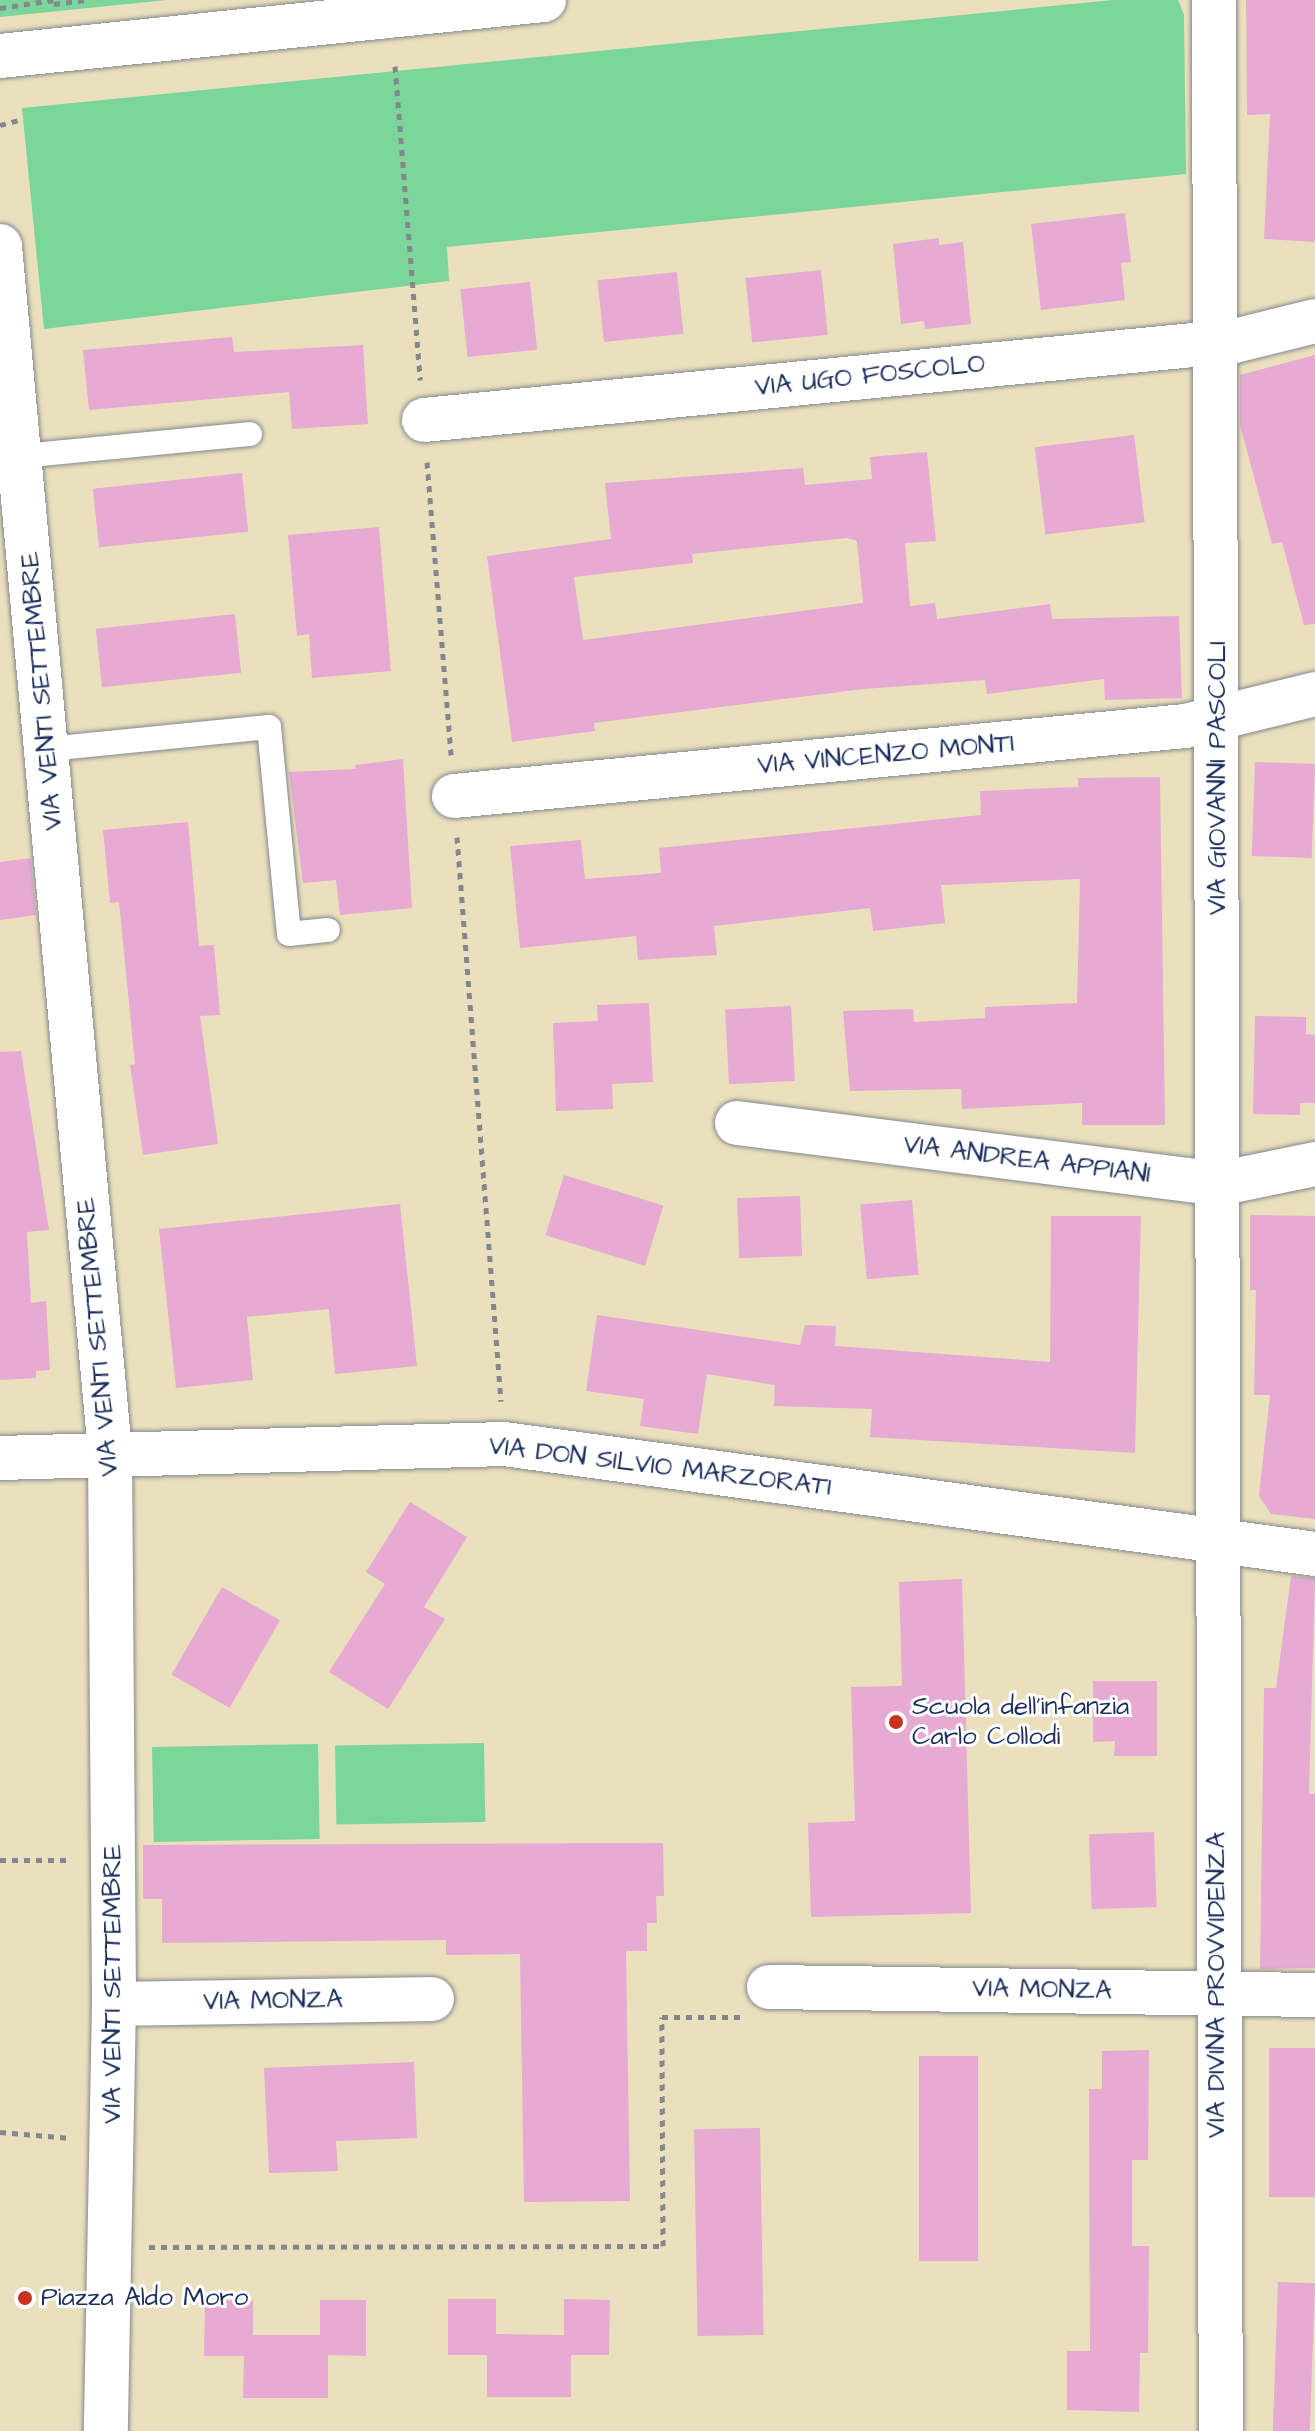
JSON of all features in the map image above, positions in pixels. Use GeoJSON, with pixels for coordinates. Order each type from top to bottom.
{"type":"FeatureCollection","features":[{"type":"Feature","properties":{"kind":"street"},"geometry":{"type":"LineString","coordinates":[[0,56],[544,0]]}},
{"type":"Feature","properties":{"kind":"street","name":"VIA GIOVANNI PASCOLI"},"geometry":{"type":"LineString","coordinates":[[1211,6],[1218,721],[1216,1540]]}},
{"type":"Feature","properties":{"kind":"street","name":"VIA VENTI SETTEMBRE"},"geometry":{"type":"LineString","coordinates":[[0,246],[22,456],[14,529],[48,749],[110,1453],[114,2004],[106,2431]]}},
{"type":"Feature","properties":{"kind":"street","name":"VIA UGO FOSCOLO"},"geometry":{"type":"LineString","coordinates":[[424,420],[1214,342],[1315,321]]}},
{"type":"Feature","properties":{"kind":"street","name":"VIA VINCENZO MONTI"},"geometry":{"type":"LineString","coordinates":[[454,796],[1218,721],[1315,694]]}},
{"type":"Feature","properties":{"kind":"street","name":"VIA ANDREA APPIANI"},"geometry":{"type":"LineString","coordinates":[[737,1123],[1218,1184],[1315,1164]]}},
{"type":"Feature","properties":{"kind":"street","name":"VIA DON SILVIO MARZORATI"},"geometry":{"type":"LineString","coordinates":[[0,1458],[504,1444],[1315,1554]]}},
{"type":"Feature","properties":{"kind":"street","name":"VIA DIVINA PROVVIDENZA"},"geometry":{"type":"LineString","coordinates":[[1216,1540],[1221,2431]]}},
{"type":"Feature","properties":{"kind":"street","name":"VIA MONZA"},"geometry":{"type":"LineString","coordinates":[[769,1987],[1315,1995]]}},
{"type":"Feature","properties":{"kind":"street","name":"VIA MONZA"},"geometry":{"type":"LineString","coordinates":[[114,2004],[432,1999]]}},
{"type":"Feature","properties":{"kind":"lane"},"geometry":{"type":"LineString","coordinates":[[22,456],[250,434]]}},
{"type":"Feature","properties":{"kind":"lane"},"geometry":{"type":"LineString","coordinates":[[48,749],[269,727],[289,934],[328,930]]}},
{"type":"Feature","properties":{"kind":"path"},"geometry":{"type":"LineString","coordinates":[[0,8],[86,0]]}},
{"type":"Feature","properties":{"kind":"path"},"geometry":{"type":"LineString","coordinates":[[0,125],[19,120]]}},
{"type":"Feature","properties":{"kind":"path"},"geometry":{"type":"LineString","coordinates":[[0,1860],[81,1860]]}},
{"type":"Feature","properties":{"kind":"path"},"geometry":{"type":"LineString","coordinates":[[143,2247],[663,2246],[662,2017],[768,2016],[769,1987]]}},
{"type":"Feature","properties":{"kind":"path"},"geometry":{"type":"LineString","coordinates":[[0,2132],[64,2134],[82,2143]]}},
{"type":"Feature","properties":{"kind":"green space"},"geometry":{"type":"Polygon","coordinates":[[[0,0],[167,0],[0,17],[0,0]]]}},
{"type":"Feature","properties":{"kind":"green space"},"geometry":{"type":"Polygon","coordinates":[[[1113,0],[1178,0],[1184,15],[1186,174],[447,247],[449,281],[44,329],[22,108],[1113,0]]]}},
{"type":"Feature","properties":{"kind":"green space"},"geometry":{"type":"Polygon","coordinates":[[[484,1743],[485,1822],[336,1825],[335,1746],[484,1743]]]}},
{"type":"Feature","properties":{"kind":"green space"},"geometry":{"type":"Polygon","coordinates":[[[318,1744],[320,1839],[154,1842],[152,1747],[318,1744]]]}},
{"type":"Feature","properties":{"kind":"building"},"geometry":{"type":"Polygon","coordinates":[[[1246,0],[1315,0],[1315,242],[1264,239],[1270,114],[1247,115],[1246,0]]]}},
{"type":"Feature","properties":{"kind":"building"},"geometry":{"type":"Polygon","coordinates":[[[1125,213],[1131,262],[1121,263],[1125,300],[1041,310],[1031,224],[1125,213]]]}},
{"type":"Feature","properties":{"kind":"building"},"geometry":{"type":"Polygon","coordinates":[[[939,238],[939,245],[963,242],[971,324],[925,329],[924,321],[901,324],[893,244],[939,238]]]}},
{"type":"Feature","properties":{"kind":"building"},"geometry":{"type":"Polygon","coordinates":[[[821,270],[828,335],[752,343],[745,278],[821,270]]]}},
{"type":"Feature","properties":{"kind":"building"},"geometry":{"type":"Polygon","coordinates":[[[677,272],[683,334],[604,342],[597,280],[677,272]]]}},
{"type":"Feature","properties":{"kind":"building"},"geometry":{"type":"Polygon","coordinates":[[[530,282],[537,350],[467,357],[460,289],[530,282]]]}},
{"type":"Feature","properties":{"kind":"building"},"geometry":{"type":"Polygon","coordinates":[[[232,337],[234,352],[363,345],[368,424],[292,429],[289,392],[89,410],[83,350],[232,337]]]}},
{"type":"Feature","properties":{"kind":"building"},"geometry":{"type":"Polygon","coordinates":[[[1315,355],[1315,624],[1304,625],[1282,542],[1272,544],[1240,425],[1240,375],[1315,355]]]}},
{"type":"Feature","properties":{"kind":"building"},"geometry":{"type":"Polygon","coordinates":[[[1134,435],[1145,522],[1045,535],[1035,447],[1134,435]]]}},
{"type":"Feature","properties":{"kind":"building"},"geometry":{"type":"Polygon","coordinates":[[[927,452],[936,541],[905,543],[910,606],[935,603],[937,619],[1050,604],[1052,619],[1179,616],[1182,698],[1105,700],[1104,679],[987,694],[985,680],[864,689],[594,723],[595,731],[512,742],[487,556],[611,539],[605,483],[803,468],[805,485],[872,479],[870,457],[927,452]],[[847,538],[692,554],[693,563],[574,577],[583,640],[863,603],[857,541],[847,538]]]}},
{"type":"Feature","properties":{"kind":"building"},"geometry":{"type":"Polygon","coordinates":[[[242,473],[248,532],[99,547],[93,489],[242,473]]]}},
{"type":"Feature","properties":{"kind":"building"},"geometry":{"type":"Polygon","coordinates":[[[379,527],[391,671],[312,678],[309,634],[297,636],[288,535],[379,527]]]}},
{"type":"Feature","properties":{"kind":"building"},"geometry":{"type":"Polygon","coordinates":[[[235,614],[241,673],[102,687],[96,629],[235,614]]]}},
{"type":"Feature","properties":{"kind":"building"},"geometry":{"type":"Polygon","coordinates":[[[403,759],[412,908],[340,915],[336,880],[303,883],[289,772],[356,769],[355,765],[403,759]]]}},
{"type":"Feature","properties":{"kind":"building"},"geometry":{"type":"Polygon","coordinates":[[[1255,762],[1315,764],[1312,858],[1252,856],[1255,762]]]}},
{"type":"Feature","properties":{"kind":"building"},"geometry":{"type":"Polygon","coordinates":[[[1160,777],[1165,1125],[1082,1125],[1082,1103],[962,1109],[961,1089],[850,1091],[843,1011],[913,1009],[914,1022],[985,1018],[985,1007],[1077,1003],[1080,879],[941,885],[945,923],[873,931],[870,908],[714,926],[717,955],[638,960],[636,936],[520,948],[510,846],[581,840],[585,879],[661,873],[659,848],[981,815],[980,791],[1078,787],[1078,778],[1160,777]]]}},
{"type":"Feature","properties":{"kind":"building"},"geometry":{"type":"Polygon","coordinates":[[[188,822],[199,946],[214,945],[220,1015],[200,1016],[218,1144],[143,1155],[130,1065],[135,1064],[119,902],[110,903],[103,830],[188,822]]]}},
{"type":"Feature","properties":{"kind":"building"},"geometry":{"type":"Polygon","coordinates":[[[31,858],[36,915],[0,920],[0,862],[31,858]]]}},
{"type":"Feature","properties":{"kind":"building"},"geometry":{"type":"Polygon","coordinates":[[[649,1003],[653,1082],[612,1084],[613,1109],[556,1111],[553,1023],[598,1021],[597,1005],[649,1003]]]}},
{"type":"Feature","properties":{"kind":"building"},"geometry":{"type":"Polygon","coordinates":[[[791,1006],[795,1081],[729,1084],[725,1009],[791,1006]]]}},
{"type":"Feature","properties":{"kind":"building"},"geometry":{"type":"Polygon","coordinates":[[[1255,1016],[1306,1017],[1306,1034],[1315,1035],[1315,1103],[1300,1103],[1300,1115],[1253,1114],[1255,1016]]]}},
{"type":"Feature","properties":{"kind":"building"},"geometry":{"type":"Polygon","coordinates":[[[21,1051],[49,1230],[27,1232],[31,1303],[46,1301],[50,1370],[36,1371],[36,1378],[0,1380],[0,1052],[21,1051]]]}},
{"type":"Feature","properties":{"kind":"building"},"geometry":{"type":"Polygon","coordinates":[[[564,1175],[663,1205],[645,1266],[546,1235],[564,1175]]]}},
{"type":"Feature","properties":{"kind":"building"},"geometry":{"type":"Polygon","coordinates":[[[800,1196],[802,1256],[739,1258],[737,1198],[800,1196]]]}},
{"type":"Feature","properties":{"kind":"building"},"geometry":{"type":"Polygon","coordinates":[[[912,1200],[919,1275],[867,1279],[860,1205],[912,1200]]]}},
{"type":"Feature","properties":{"kind":"building"},"geometry":{"type":"Polygon","coordinates":[[[400,1204],[417,1366],[335,1374],[329,1309],[247,1317],[253,1380],[176,1388],[159,1229],[400,1204]]]}},
{"type":"Feature","properties":{"kind":"building"},"geometry":{"type":"Polygon","coordinates":[[[1250,1215],[1315,1216],[1315,1519],[1271,1514],[1259,1496],[1270,1395],[1254,1395],[1256,1290],[1250,1290],[1250,1215]]]}},
{"type":"Feature","properties":{"kind":"building"},"geometry":{"type":"Polygon","coordinates":[[[1051,1216],[1141,1216],[1135,1453],[870,1437],[872,1409],[774,1406],[775,1385],[707,1374],[698,1434],[640,1426],[644,1399],[586,1391],[597,1315],[800,1345],[805,1325],[836,1326],[835,1346],[1050,1362],[1051,1216]]]}},
{"type":"Feature","properties":{"kind":"building"},"geometry":{"type":"Polygon","coordinates":[[[410,1502],[467,1537],[424,1607],[445,1619],[388,1709],[329,1672],[385,1584],[366,1572],[410,1502]]]}},
{"type":"Feature","properties":{"kind":"building"},"geometry":{"type":"Polygon","coordinates":[[[1291,1576],[1315,1578],[1309,1794],[1315,1794],[1315,1968],[1260,1969],[1264,1688],[1276,1688],[1291,1576]]]}},
{"type":"Feature","properties":{"kind":"building"},"geometry":{"type":"Polygon","coordinates":[[[962,1579],[971,1913],[811,1917],[808,1823],[855,1821],[851,1687],[902,1686],[899,1582],[962,1579]]]}},
{"type":"Feature","properties":{"kind":"building"},"geometry":{"type":"Polygon","coordinates":[[[222,1587],[280,1620],[230,1708],[172,1674],[222,1587]]]}},
{"type":"Feature","properties":{"kind":"building"},"geometry":{"type":"Polygon","coordinates":[[[1093,1681],[1157,1681],[1157,1756],[1114,1756],[1115,1741],[1093,1742],[1093,1681]]]}},
{"type":"Feature","properties":{"kind":"building"},"geometry":{"type":"Polygon","coordinates":[[[1154,1832],[1157,1907],[1092,1909],[1089,1834],[1154,1832]]]}},
{"type":"Feature","properties":{"kind":"building"},"geometry":{"type":"Polygon","coordinates":[[[663,1843],[664,1896],[656,1896],[657,1923],[647,1923],[647,1951],[626,1951],[630,2201],[524,2202],[520,1954],[446,1955],[446,1940],[162,1943],[162,1899],[143,1899],[143,1845],[663,1843]]]}},
{"type":"Feature","properties":{"kind":"building"},"geometry":{"type":"Polygon","coordinates":[[[1269,2048],[1315,2048],[1315,2197],[1269,2197],[1269,2048]]]}},
{"type":"Feature","properties":{"kind":"building"},"geometry":{"type":"Polygon","coordinates":[[[1149,2050],[1148,2160],[1132,2160],[1132,2246],[1149,2246],[1148,2353],[1140,2353],[1139,2412],[1067,2410],[1067,2351],[1090,2351],[1089,2089],[1102,2089],[1102,2051],[1149,2050]]]}},
{"type":"Feature","properties":{"kind":"building"},"geometry":{"type":"Polygon","coordinates":[[[919,2056],[978,2056],[978,2261],[919,2261],[919,2056]]]}},
{"type":"Feature","properties":{"kind":"building"},"geometry":{"type":"Polygon","coordinates":[[[414,2062],[417,2138],[336,2141],[338,2171],[269,2173],[264,2068],[414,2062]]]}},
{"type":"Feature","properties":{"kind":"building"},"geometry":{"type":"Polygon","coordinates":[[[760,2128],[764,2335],[698,2336],[694,2129],[760,2128]]]}},
{"type":"Feature","properties":{"kind":"building"},"geometry":{"type":"Polygon","coordinates":[[[1278,2282],[1315,2283],[1310,2431],[1273,2431],[1278,2282]]]}},
{"type":"Feature","properties":{"kind":"building"},"geometry":{"type":"Polygon","coordinates":[[[448,2299],[496,2299],[496,2334],[564,2335],[564,2299],[610,2300],[609,2355],[571,2355],[571,2397],[487,2397],[487,2355],[448,2355],[448,2299]]]}},
{"type":"Feature","properties":{"kind":"building"},"geometry":{"type":"Polygon","coordinates":[[[205,2300],[253,2301],[253,2335],[320,2335],[320,2300],[366,2300],[366,2356],[328,2355],[328,2398],[243,2398],[244,2356],[204,2356],[205,2300]]]}},
{"type":"Feature","properties":{"kind":"place","name":"Scuola dell'infanzia Carlo Collodi"},"geometry":{"type":"Point","coordinates":[896,1722]}},
{"type":"Feature","properties":{"kind":"place","name":"Piazza Aldo Moro"},"geometry":{"type":"Point","coordinates":[25,2298]}}]}
